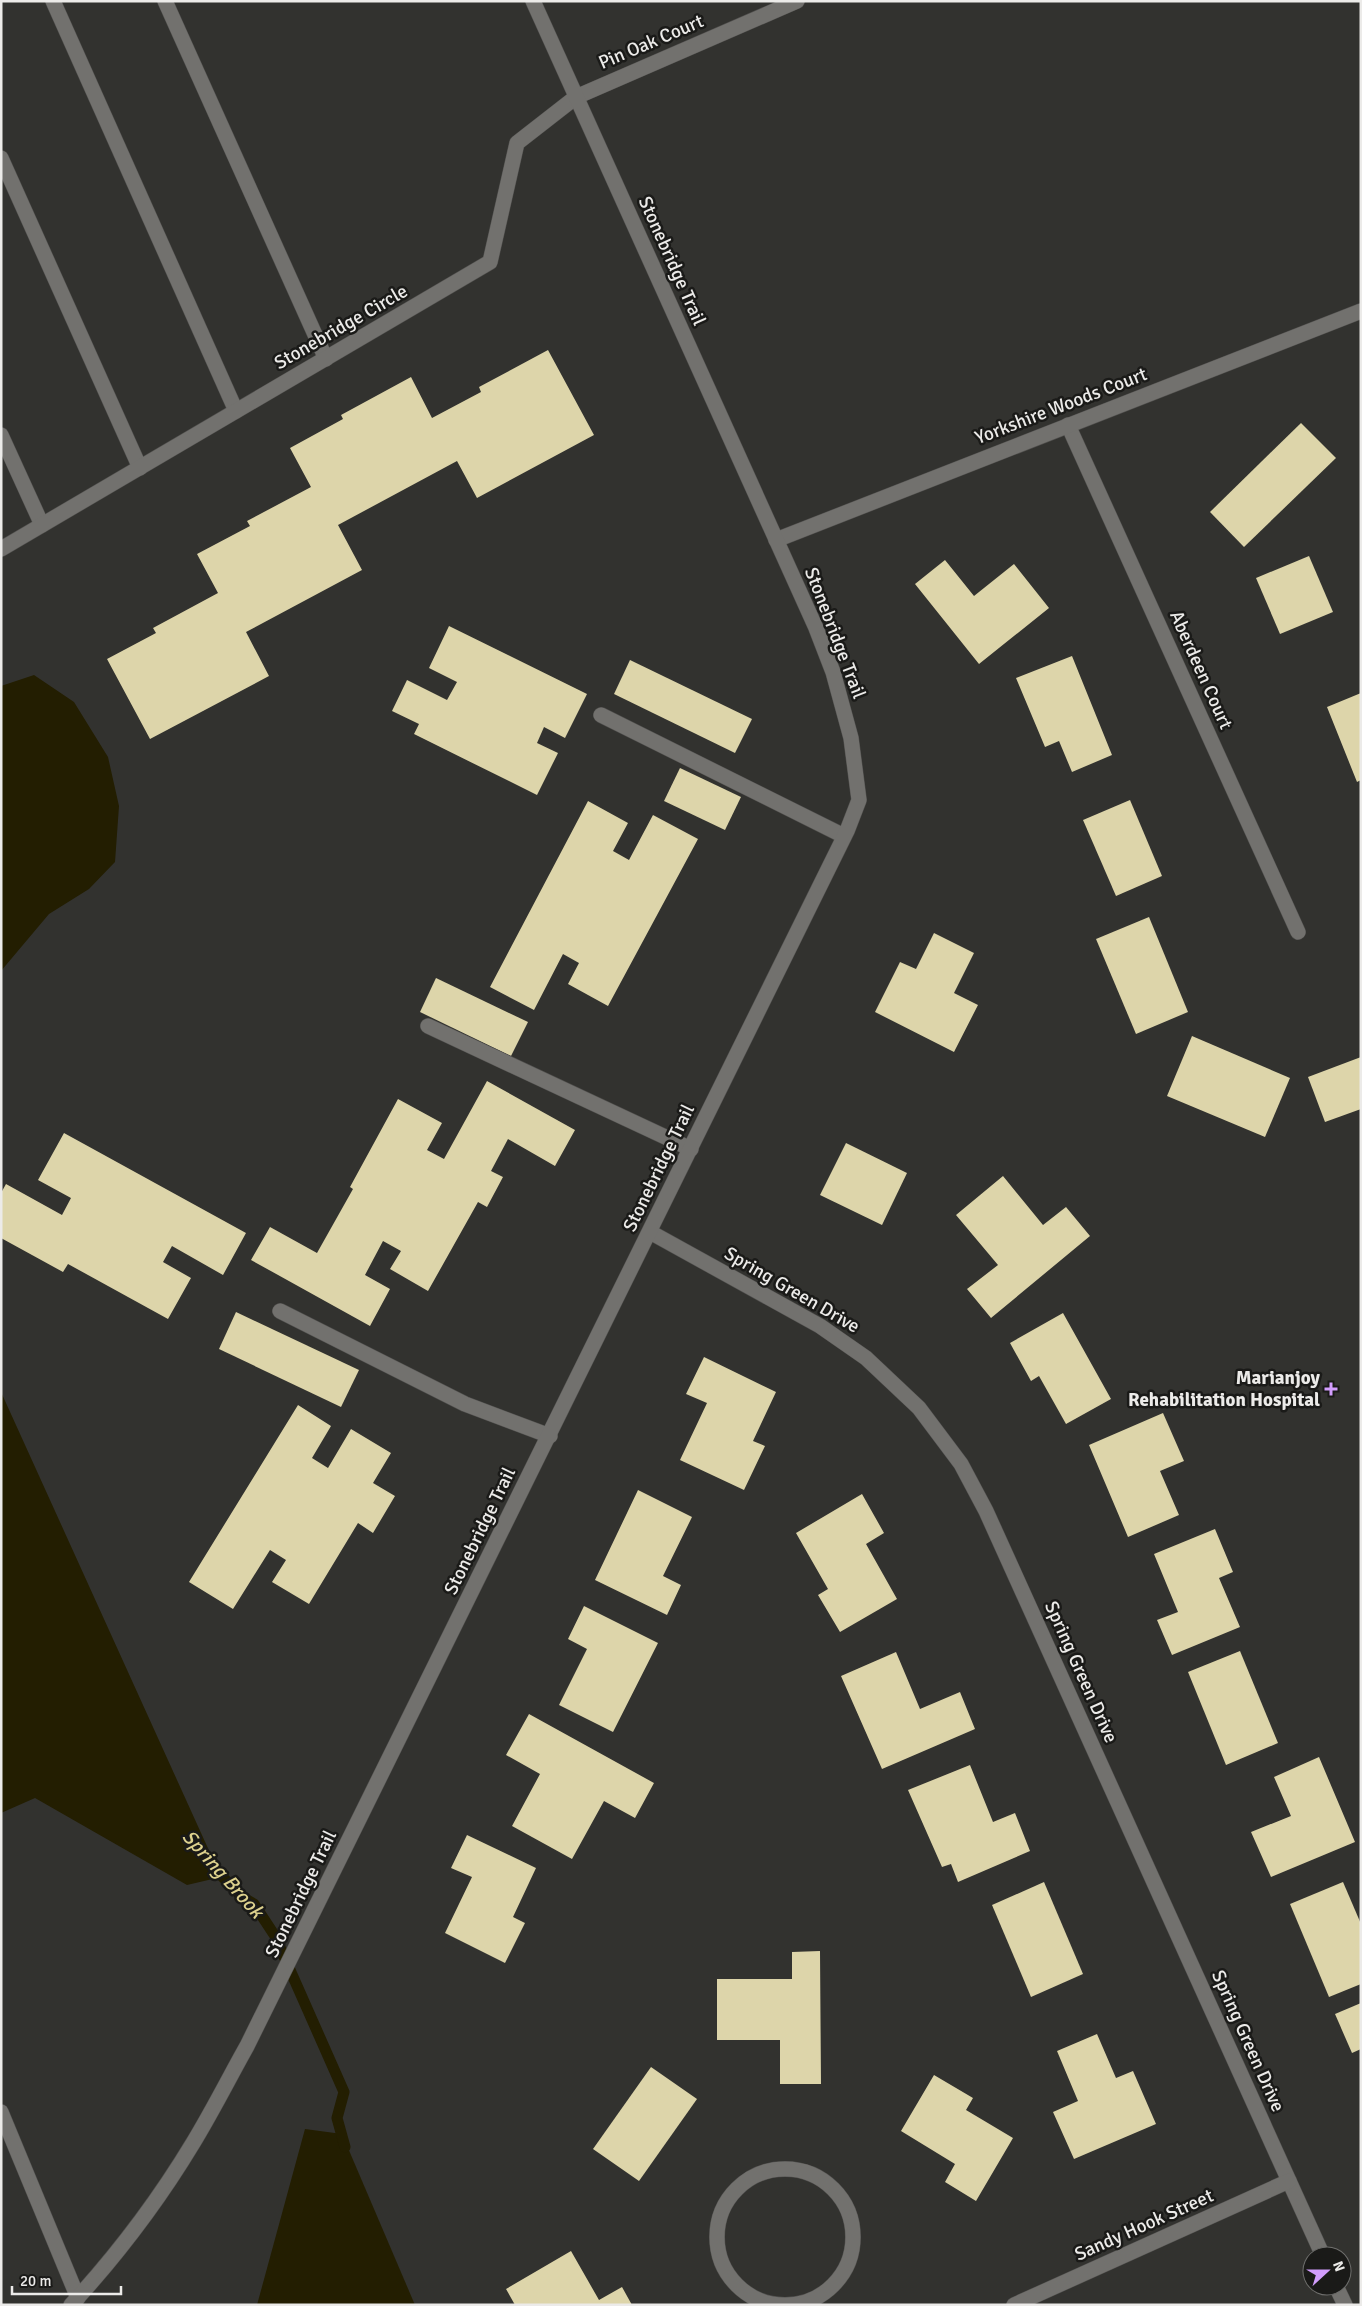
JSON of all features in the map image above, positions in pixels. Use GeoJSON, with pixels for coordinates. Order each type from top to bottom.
{"type":"FeatureCollection","features":[{"type":"Feature","properties":{"kind":"street"},"geometry":{"type":"LineString","coordinates":[[53,1],[236,411]]}},
{"type":"Feature","properties":{"kind":"street"},"geometry":{"type":"LineString","coordinates":[[165,1],[326,359]]}},
{"type":"Feature","properties":{"kind":"street","name":"Stonebridge Trail"},"geometry":{"type":"LineString","coordinates":[[74,2301],[147,2213],[194,2142],[247,2046],[691,1149],[844,836],[859,800],[851,738],[833,672],[816,628],[534,1]]}},
{"type":"Feature","properties":{"kind":"street","name":"Pin Oak Court"},"geometry":{"type":"LineString","coordinates":[[576,97],[797,1]]}},
{"type":"Feature","properties":{"kind":"street","name":"Stonebridge Circle"},"geometry":{"type":"LineString","coordinates":[[1,549],[490,262],[517,143],[576,97]]}},
{"type":"Feature","properties":{"kind":"street"},"geometry":{"type":"LineString","coordinates":[[1,158],[140,468]]}},
{"type":"Feature","properties":{"kind":"street","name":"Yorkshire Woods Court"},"geometry":{"type":"LineString","coordinates":[[776,540],[1361,311]]}},
{"type":"Feature","properties":{"kind":"street","name":"Aberdeen Court"},"geometry":{"type":"LineString","coordinates":[[1068,425],[1298,932]]}},
{"type":"Feature","properties":{"kind":"street"},"geometry":{"type":"LineString","coordinates":[[1,435],[42,525]]}},
{"type":"Feature","properties":{"kind":"street"},"geometry":{"type":"LineString","coordinates":[[601,715],[844,836]]}},
{"type":"Feature","properties":{"kind":"street"},"geometry":{"type":"LineString","coordinates":[[428,1026],[691,1149]]}},
{"type":"Feature","properties":{"kind":"street","name":"Spring Green Drive"},"geometry":{"type":"LineString","coordinates":[[650,1232],[820,1326],[866,1358],[919,1408],[961,1464],[990,1520],[1318,2246]]}},
{"type":"Feature","properties":{"kind":"street"},"geometry":{"type":"LineString","coordinates":[[280,1311],[465,1404],[550,1436]]}},
{"type":"Feature","properties":{"kind":"street"},"geometry":{"type":"LineString","coordinates":[[1,2112],[74,2301]]}},
{"type":"Feature","properties":{"kind":"street"},"geometry":{"type":"LineString","coordinates":[[776,2169],[802,2170],[826,2182],[845,2202],[853,2228],[852,2254],[840,2278],[820,2296],[795,2305],[768,2303],[744,2291],[727,2271],[718,2246],[719,2219],[731,2196],[751,2178],[776,2169]]}},
{"type":"Feature","properties":{"kind":"street","name":"Sandy Hook Street"},"geometry":{"type":"LineString","coordinates":[[1014,2305],[1289,2181]]}},
{"type":"Feature","properties":{"kind":"shaded area"},"geometry":{"type":"Polygon","coordinates":[[[34,675],[74,702],[108,757],[119,806],[115,862],[89,889],[49,914],[1,971],[1,686],[34,675]]]}},
{"type":"Feature","properties":{"kind":"shaded area"},"geometry":{"type":"Polygon","coordinates":[[[1,1392],[221,1877],[187,1885],[35,1798],[1,1813],[1,1392]]]}},
{"type":"Feature","properties":{"kind":"shaded area"},"geometry":{"type":"Polygon","coordinates":[[[305,2129],[342,2134],[415,2305],[257,2305],[305,2129]]]}},
{"type":"Feature","properties":{"kind":"building"},"geometry":{"type":"Polygon","coordinates":[[[548,350],[594,435],[477,498],[457,461],[338,525],[362,570],[246,632],[269,676],[150,739],[107,659],[156,633],[153,628],[218,593],[197,554],[250,526],[247,521],[311,487],[290,448],[343,419],[341,415],[411,377],[432,418],[481,392],[479,387],[548,350]]]}},
{"type":"Feature","properties":{"kind":"building"},"geometry":{"type":"Polygon","coordinates":[[[1301,423],[1336,458],[1244,547],[1210,512],[1301,423]]]}},
{"type":"Feature","properties":{"kind":"building"},"geometry":{"type":"Polygon","coordinates":[[[1309,556],[1333,612],[1280,634],[1256,578],[1309,556]]]}},
{"type":"Feature","properties":{"kind":"building"},"geometry":{"type":"Polygon","coordinates":[[[945,560],[974,596],[1014,564],[1049,608],[979,664],[915,584],[945,560]]]}},
{"type":"Feature","properties":{"kind":"building"},"geometry":{"type":"Polygon","coordinates":[[[449,626],[587,694],[565,738],[544,727],[537,743],[558,753],[537,795],[414,734],[419,724],[392,711],[407,680],[447,700],[457,682],[429,668],[449,626]]]}},
{"type":"Feature","properties":{"kind":"building"},"geometry":{"type":"Polygon","coordinates":[[[1072,656],[1112,755],[1072,772],[1059,741],[1045,747],[1016,678],[1072,656]]]}},
{"type":"Feature","properties":{"kind":"building"},"geometry":{"type":"Polygon","coordinates":[[[630,660],[752,719],[735,753],[614,694],[630,660]]]}},
{"type":"Feature","properties":{"kind":"building"},"geometry":{"type":"Polygon","coordinates":[[[1361,693],[1361,780],[1357,782],[1327,707],[1361,693]]]}},
{"type":"Feature","properties":{"kind":"building"},"geometry":{"type":"Polygon","coordinates":[[[680,768],[741,797],[725,830],[664,801],[680,768]]]}},
{"type":"Feature","properties":{"kind":"building"},"geometry":{"type":"Polygon","coordinates":[[[1130,800],[1162,876],[1116,896],[1083,820],[1130,800]]]}},
{"type":"Feature","properties":{"kind":"building"},"geometry":{"type":"Polygon","coordinates":[[[588,801],[628,823],[613,851],[629,860],[653,815],[698,839],[608,1006],[568,984],[579,963],[563,954],[534,1010],[490,987],[588,801]]]}},
{"type":"Feature","properties":{"kind":"building"},"geometry":{"type":"Polygon","coordinates":[[[1149,917],[1188,1012],[1136,1034],[1096,939],[1149,917]]]}},
{"type":"Feature","properties":{"kind":"building"},"geometry":{"type":"Polygon","coordinates":[[[934,933],[974,953],[954,993],[978,1005],[954,1052],[875,1012],[900,962],[916,969],[934,933]]]}},
{"type":"Feature","properties":{"kind":"building"},"geometry":{"type":"Polygon","coordinates":[[[436,978],[528,1022],[511,1056],[420,1012],[436,978]]]}},
{"type":"Feature","properties":{"kind":"building"},"geometry":{"type":"Polygon","coordinates":[[[1192,1036],[1290,1078],[1265,1137],[1167,1096],[1192,1036]]]}},
{"type":"Feature","properties":{"kind":"building"},"geometry":{"type":"Polygon","coordinates":[[[1361,1057],[1361,1109],[1325,1122],[1308,1077],[1361,1057]]]}},
{"type":"Feature","properties":{"kind":"building"},"geometry":{"type":"Polygon","coordinates":[[[487,1081],[575,1130],[555,1166],[508,1139],[491,1171],[503,1177],[487,1207],[478,1202],[428,1291],[390,1269],[401,1251],[383,1241],[365,1275],[390,1289],[370,1326],[251,1260],[270,1227],[317,1253],[353,1189],[350,1187],[398,1099],[442,1123],[427,1150],[444,1159],[487,1081]]]}},
{"type":"Feature","properties":{"kind":"building"},"geometry":{"type":"Polygon","coordinates":[[[64,1133],[246,1233],[223,1275],[172,1246],[163,1262],[191,1278],[168,1319],[68,1264],[63,1272],[1,1238],[1,1193],[6,1184],[62,1215],[71,1198],[38,1180],[64,1133]]]}},
{"type":"Feature","properties":{"kind":"building"},"geometry":{"type":"Polygon","coordinates":[[[846,1143],[907,1173],[882,1225],[820,1195],[846,1143]]]}},
{"type":"Feature","properties":{"kind":"building"},"geometry":{"type":"Polygon","coordinates":[[[1003,1176],[1043,1225],[1066,1207],[1090,1236],[991,1318],[967,1289],[998,1265],[956,1215],[1003,1176]]]}},
{"type":"Feature","properties":{"kind":"building"},"geometry":{"type":"Polygon","coordinates":[[[236,1312],[359,1370],[341,1407],[219,1349],[236,1312]]]}},
{"type":"Feature","properties":{"kind":"building"},"geometry":{"type":"Polygon","coordinates":[[[1063,1313],[1111,1399],[1066,1424],[1039,1376],[1031,1381],[1010,1343],[1063,1313]]]}},
{"type":"Feature","properties":{"kind":"building"},"geometry":{"type":"Polygon","coordinates":[[[704,1357],[776,1392],[753,1441],[765,1446],[744,1490],[680,1460],[707,1403],[686,1394],[704,1357]]]}},
{"type":"Feature","properties":{"kind":"building"},"geometry":{"type":"Polygon","coordinates":[[[298,1405],[331,1426],[312,1458],[328,1468],[351,1429],[391,1453],[373,1483],[395,1496],[373,1533],[358,1523],[309,1604],[272,1582],[286,1560],[270,1550],[233,1609],[189,1582],[298,1405]]]}},
{"type":"Feature","properties":{"kind":"building"},"geometry":{"type":"Polygon","coordinates":[[[1163,1413],[1184,1461],[1160,1471],[1179,1515],[1128,1537],[1089,1445],[1163,1413]]]}},
{"type":"Feature","properties":{"kind":"building"},"geometry":{"type":"Polygon","coordinates":[[[638,1490],[692,1517],[663,1576],[681,1585],[667,1615],[595,1580],[638,1490]]]}},
{"type":"Feature","properties":{"kind":"building"},"geometry":{"type":"Polygon","coordinates":[[[862,1494],[884,1533],[866,1544],[897,1599],[840,1632],[818,1595],[828,1589],[796,1533],[862,1494]]]}},
{"type":"Feature","properties":{"kind":"building"},"geometry":{"type":"Polygon","coordinates":[[[1215,1529],[1233,1572],[1219,1578],[1240,1627],[1172,1655],[1157,1620],[1178,1612],[1154,1554],[1215,1529]]]}},
{"type":"Feature","properties":{"kind":"building"},"geometry":{"type":"Polygon","coordinates":[[[584,1606],[658,1643],[613,1732],[559,1705],[587,1649],[568,1639],[584,1606]]]}},
{"type":"Feature","properties":{"kind":"building"},"geometry":{"type":"Polygon","coordinates":[[[1240,1651],[1278,1743],[1226,1765],[1188,1672],[1240,1651]]]}},
{"type":"Feature","properties":{"kind":"building"},"geometry":{"type":"Polygon","coordinates":[[[896,1652],[920,1709],[960,1692],[975,1729],[882,1769],[841,1676],[896,1652]]]}},
{"type":"Feature","properties":{"kind":"building"},"geometry":{"type":"Polygon","coordinates":[[[529,1714],[654,1783],[635,1818],[604,1801],[572,1859],[512,1826],[540,1774],[506,1755],[529,1714]]]}},
{"type":"Feature","properties":{"kind":"building"},"geometry":{"type":"Polygon","coordinates":[[[1319,1757],[1355,1842],[1271,1877],[1251,1832],[1291,1816],[1274,1777],[1319,1757]]]}},
{"type":"Feature","properties":{"kind":"building"},"geometry":{"type":"Polygon","coordinates":[[[970,1765],[993,1822],[1015,1813],[1030,1851],[958,1882],[951,1864],[942,1867],[908,1790],[970,1765]]]}},
{"type":"Feature","properties":{"kind":"building"},"geometry":{"type":"Polygon","coordinates":[[[467,1835],[536,1868],[513,1917],[525,1923],[505,1963],[445,1933],[472,1877],[451,1868],[467,1835]]]}},
{"type":"Feature","properties":{"kind":"building"},"geometry":{"type":"Polygon","coordinates":[[[1044,1882],[1083,1974],[1031,1997],[992,1905],[1044,1882]]]}},
{"type":"Feature","properties":{"kind":"building"},"geometry":{"type":"Polygon","coordinates":[[[1343,1882],[1361,1924],[1361,1984],[1329,1997],[1290,1904],[1343,1882]]]}},
{"type":"Feature","properties":{"kind":"building"},"geometry":{"type":"Polygon","coordinates":[[[820,1951],[821,2084],[780,2084],[780,2040],[717,2040],[717,1979],[792,1979],[792,1952],[820,1951]]]}},
{"type":"Feature","properties":{"kind":"building"},"geometry":{"type":"Polygon","coordinates":[[[1361,2003],[1361,2049],[1352,2053],[1335,2014],[1361,2003]]]}},
{"type":"Feature","properties":{"kind":"building"},"geometry":{"type":"Polygon","coordinates":[[[1097,2034],[1116,2078],[1133,2071],[1156,2124],[1074,2159],[1053,2112],[1078,2101],[1057,2051],[1097,2034]]]}},
{"type":"Feature","properties":{"kind":"building"},"geometry":{"type":"Polygon","coordinates":[[[651,2067],[697,2099],[639,2181],[593,2149],[651,2067]]]}},
{"type":"Feature","properties":{"kind":"building"},"geometry":{"type":"Polygon","coordinates":[[[934,2075],[973,2098],[966,2110],[1013,2138],[976,2201],[945,2182],[955,2164],[901,2131],[934,2075]]]}},
{"type":"Feature","properties":{"kind":"building"},"geometry":{"type":"Polygon","coordinates":[[[571,2251],[599,2300],[622,2287],[632,2305],[515,2305],[506,2289],[571,2251]]]}},
{"type":"Feature","properties":{"kind":"waterway","name":"Spring Brook"},"geometry":{"type":"LineString","coordinates":[[211,1865],[242,1897],[254,1904],[275,1936],[344,2092],[337,2118],[345,2147]]}},
{"type":"Feature","properties":{"kind":"place","name":"Marianjoy Rehabilitation Hospital"},"geometry":{"type":"Point","coordinates":[1331,1389]}}]}
